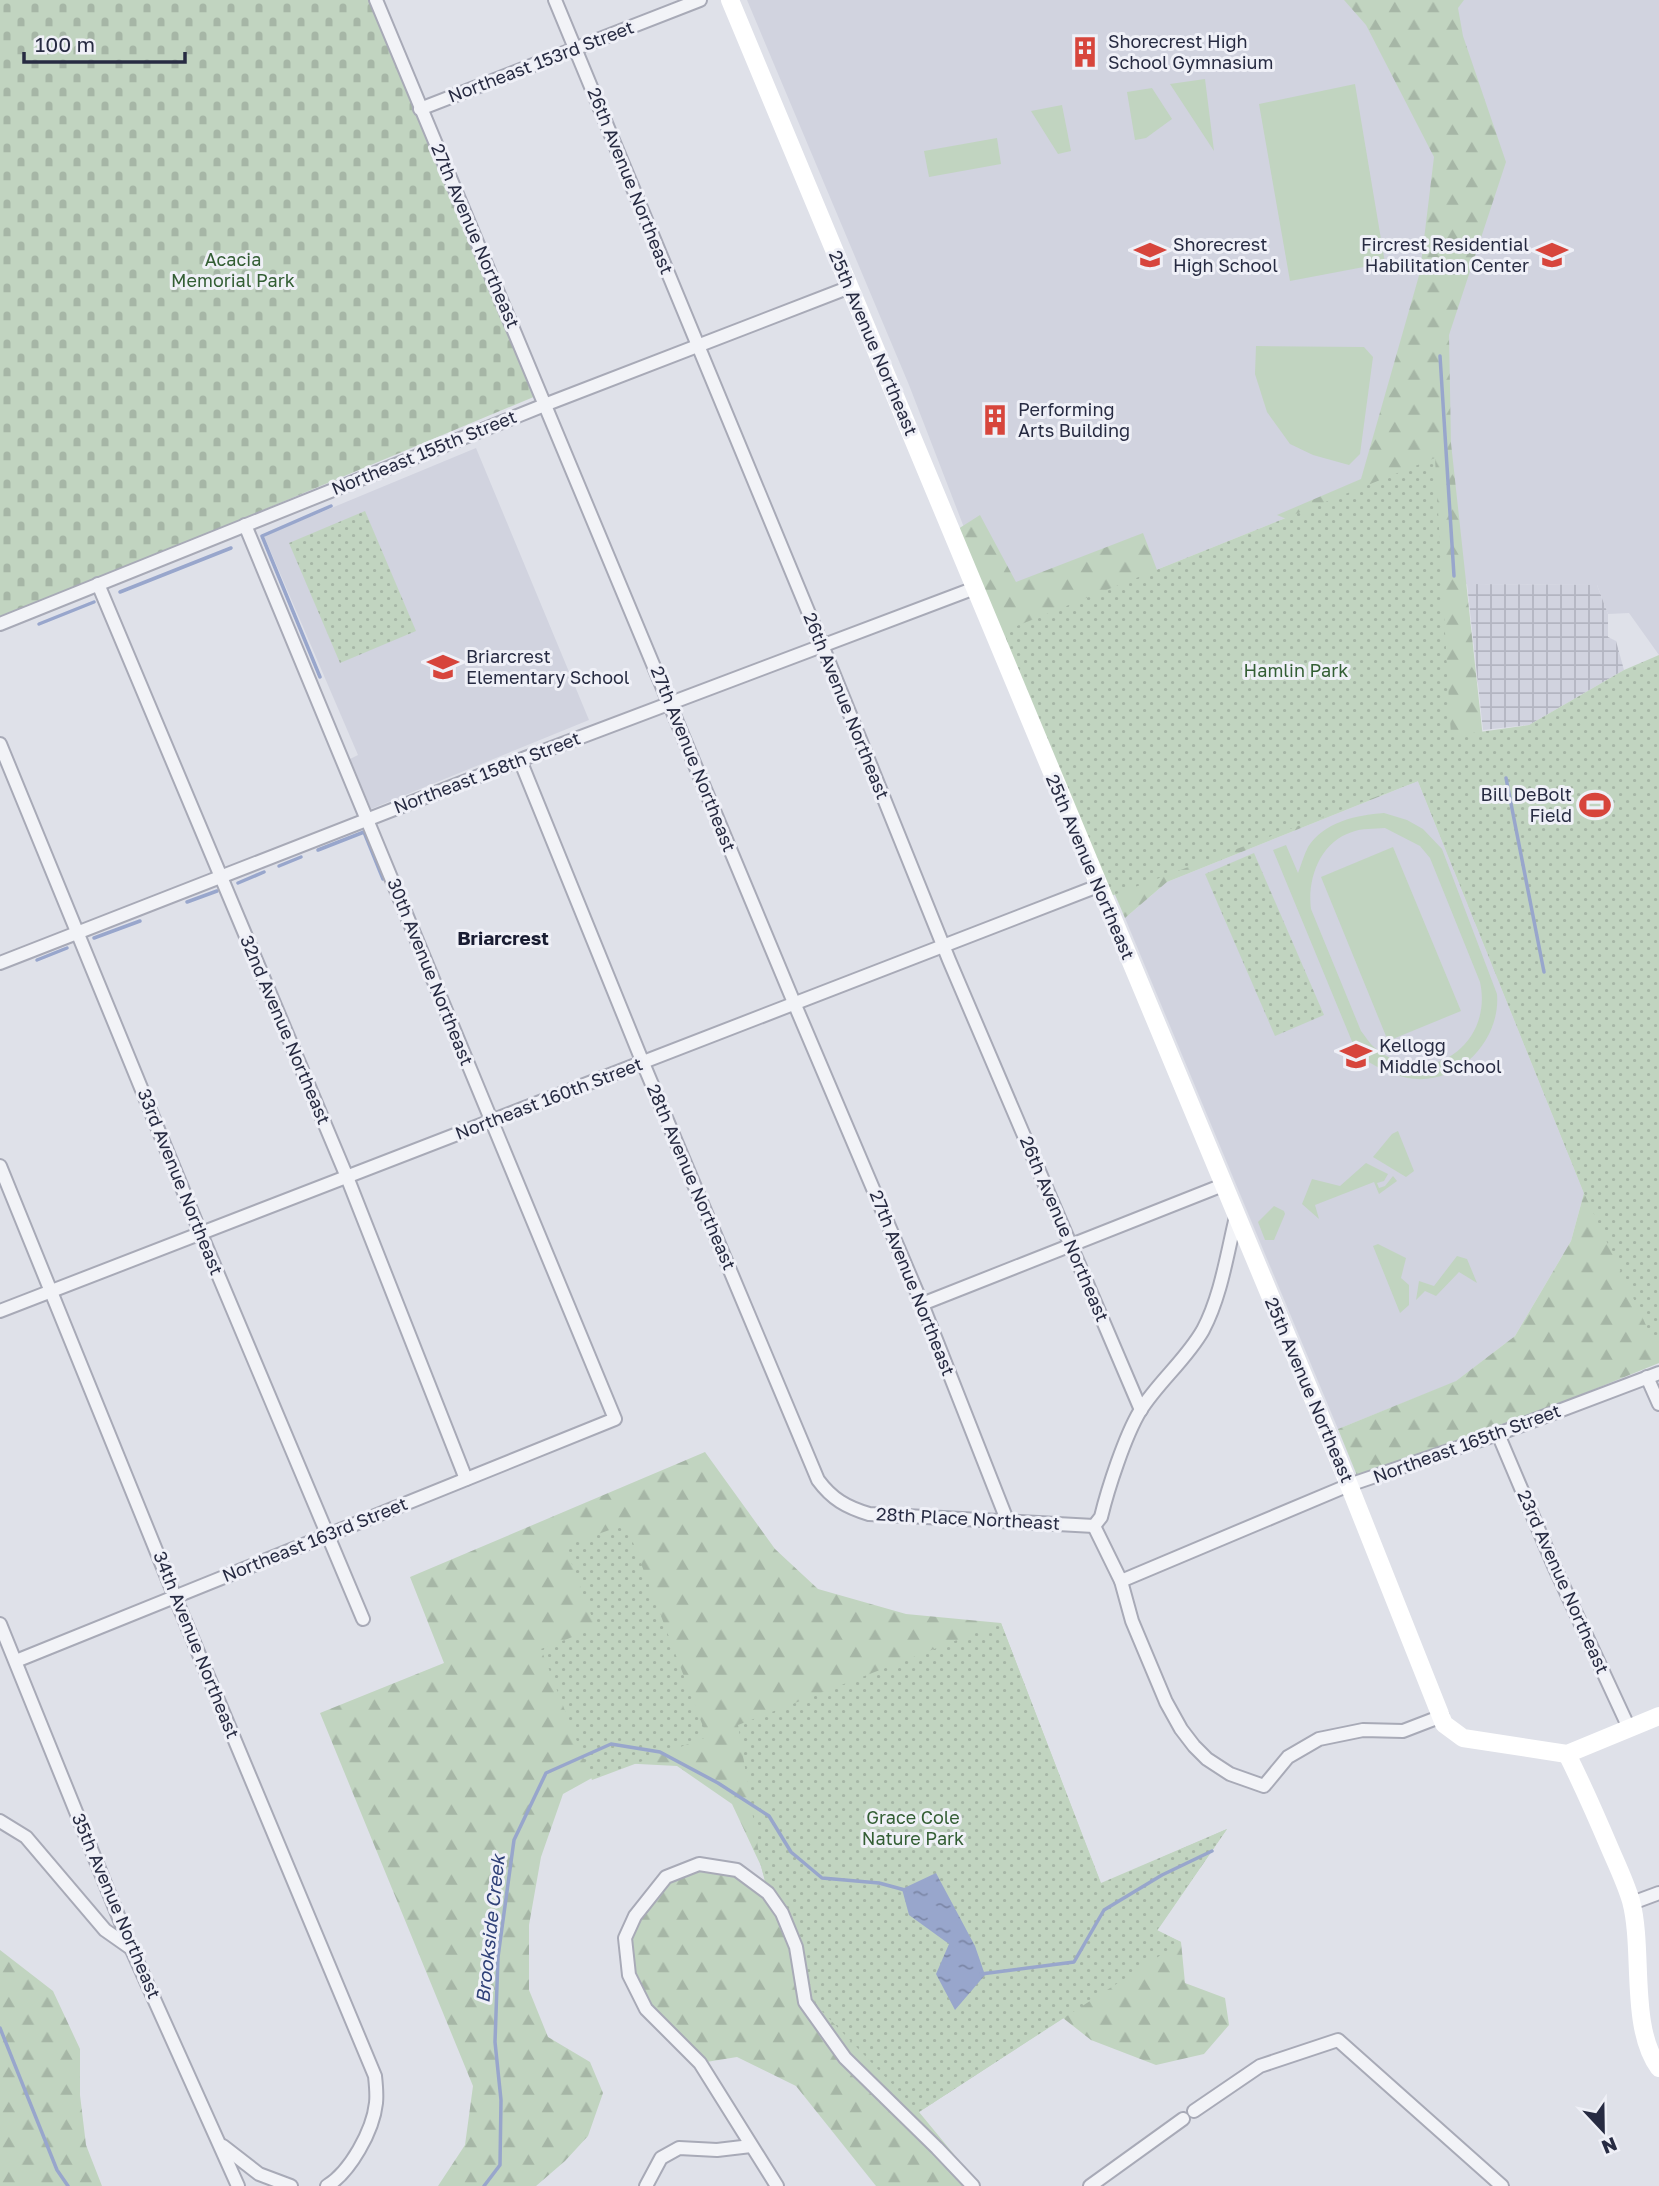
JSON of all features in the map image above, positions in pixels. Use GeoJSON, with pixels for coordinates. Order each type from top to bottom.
{"type":"FeatureCollection","features":[{"type":"Feature","properties":{"kind":"street","name":"27th Avenue Northeast"},"geometry":{"type":"LineString","coordinates":[[376,0],[922,1304],[1007,1520]]}},
{"type":"Feature","properties":{"kind":"street","name":"26th Avenue Northeast"},"geometry":{"type":"LineString","coordinates":[[555,0],[944,946],[1141,1410]]}},
{"type":"Feature","properties":{"kind":"street","name":"Northeast 153rd Street"},"geometry":{"type":"LineString","coordinates":[[420,109],[700,0]]}},
{"type":"Feature","properties":{"kind":"street","name":"25th Avenue Northeast"},"geometry":{"type":"LineString","coordinates":[[730,0],[1349,1485],[1444,1724],[1463,1738],[1567,1754]]}},
{"type":"Feature","properties":{"kind":"street","name":"Northeast 155th Street"},"geometry":{"type":"LineString","coordinates":[[0,624],[547,404],[850,287]]}},
{"type":"Feature","properties":{"kind":"street","name":"30th Avenue Northeast"},"geometry":{"type":"LineString","coordinates":[[245,525],[615,1419]]}},
{"type":"Feature","properties":{"kind":"street","name":"32nd Avenue Northeast"},"geometry":{"type":"LineString","coordinates":[[98,584],[347,1177],[466,1479]]}},
{"type":"Feature","properties":{"kind":"street","name":"Northeast 158th Street"},"geometry":{"type":"LineString","coordinates":[[0,963],[520,760],[975,588]]}},
{"type":"Feature","properties":{"kind":"street","name":"33rd Avenue Northeast"},"geometry":{"type":"LineString","coordinates":[[0,744],[6,773],[77,931],[363,1619]]}},
{"type":"Feature","properties":{"kind":"street","name":"28th Avenue Northeast"},"geometry":{"type":"LineString","coordinates":[[520,760],[643,1063],[818,1480],[830,1495],[845,1506]]}},
{"type":"Feature","properties":{"kind":"street","name":"Northeast 160th Street"},"geometry":{"type":"LineString","coordinates":[[0,1311],[1098,886]]}},
{"type":"Feature","properties":{"kind":"street","name":"34th Avenue Northeast"},"geometry":{"type":"LineString","coordinates":[[0,1166],[175,1597],[375,2076],[376,2105],[370,2126],[354,2159],[336,2180],[327,2186]]}},
{"type":"Feature","properties":{"kind":"street"},"geometry":{"type":"LineString","coordinates":[[922,1304],[1223,1185]]}},
{"type":"Feature","properties":{"kind":"street"},"geometry":{"type":"LineString","coordinates":[[1236,1217],[1216,1296],[1204,1328],[1184,1358],[1141,1410],[1129,1436],[1101,1517],[1094,1527],[1121,1581],[1132,1621],[1166,1702],[1194,1746],[1207,1759],[1230,1774],[1264,1786],[1288,1757],[1319,1739],[1363,1730],[1403,1731],[1441,1716]]}},
{"type":"Feature","properties":{"kind":"street"},"geometry":{"type":"LineString","coordinates":[[1653,1375],[1659,1404]]}},
{"type":"Feature","properties":{"kind":"street","name":"Northeast 165th Street"},"geometry":{"type":"LineString","coordinates":[[1121,1581],[1349,1485],[1498,1434],[1653,1375]]}},
{"type":"Feature","properties":{"kind":"street","name":"Northeast 163rd Street"},"geometry":{"type":"LineString","coordinates":[[16,1661],[615,1419]]}},
{"type":"Feature","properties":{"kind":"street","name":"23rd Avenue Northeast"},"geometry":{"type":"LineString","coordinates":[[1498,1434],[1554,1566],[1629,1728]]}},
{"type":"Feature","properties":{"kind":"street","name":"28th Place Northeast"},"geometry":{"type":"LineString","coordinates":[[845,1506],[869,1514],[1094,1527]]}},
{"type":"Feature","properties":{"kind":"street","name":"35th Avenue Northeast"},"geometry":{"type":"LineString","coordinates":[[0,1624],[132,1950],[237,2186]]}},
{"type":"Feature","properties":{"kind":"street"},"geometry":{"type":"LineString","coordinates":[[1658,2066],[1646,2041],[1642,2017],[1639,1958],[1632,1903],[1567,1754],[1659,1716]]}},
{"type":"Feature","properties":{"kind":"street"},"geometry":{"type":"LineString","coordinates":[[0,1821],[26,1837],[105,1930],[132,1950]]}},
{"type":"Feature","properties":{"kind":"street"},"geometry":{"type":"LineString","coordinates":[[777,2186],[699,2063],[646,2008],[629,1975],[625,1938],[635,1916],[666,1877],[699,1864],[737,1870],[768,1893],[782,1913],[796,1947],[804,2002],[845,2058],[973,2186]]}},
{"type":"Feature","properties":{"kind":"street"},"geometry":{"type":"LineString","coordinates":[[1632,1903],[1659,1893]]}},
{"type":"Feature","properties":{"kind":"street"},"geometry":{"type":"LineString","coordinates":[[1090,2186],[1260,2066],[1338,2040],[1502,2186]]}},
{"type":"Feature","properties":{"kind":"street"},"geometry":{"type":"LineString","coordinates":[[220,2143],[259,2174],[291,2186]]}},
{"type":"Feature","properties":{"kind":"street"},"geometry":{"type":"LineString","coordinates":[[646,2186],[661,2158],[679,2148],[717,2150],[751,2146]]}},
{"type":"Feature","properties":{"kind":"shaded area","name":"Shorecrest High School"},"geometry":{"type":"Polygon","coordinates":[[[747,0],[1659,0],[1659,655],[1629,613],[1608,614],[1597,585],[1442,584],[1435,458],[1004,631],[909,385],[747,0]]]}},
{"type":"Feature","properties":{"kind":"shaded area","name":"Briarcrest Elementary School"},"geometry":{"type":"Polygon","coordinates":[[[476,448],[589,720],[371,809],[350,759],[358,755],[264,536],[476,448]]]}},
{"type":"Feature","properties":{"kind":"shaded area"},"geometry":{"type":"Polygon","coordinates":[[[1467,584],[1597,585],[1608,614],[1608,637],[1616,641],[1624,670],[1529,725],[1483,730],[1467,584]]]}},
{"type":"Feature","properties":{"kind":"shaded area","name":"Kellogg Middle School"},"geometry":{"type":"Polygon","coordinates":[[[1418,781],[1584,1193],[1571,1241],[1515,1336],[1455,1382],[1338,1429],[1125,918],[1167,882],[1418,781]]]}},
{"type":"Feature","properties":{"kind":"green space","name":"Acacia Memorial Park"},"geometry":{"type":"Polygon","coordinates":[[[0,0],[376,0],[536,396],[0,620],[0,0]]]}},
{"type":"Feature","properties":{"kind":"green space","name":"Hamlin Park"},"geometry":{"type":"Polygon","coordinates":[[[1344,0],[1464,0],[1458,8],[1463,36],[1506,162],[1449,335],[1451,443],[1483,738],[1659,897],[1659,1363],[1496,1429],[1358,1478],[1338,1429],[1456,1381],[1515,1336],[1571,1241],[1584,1193],[1418,781],[1167,882],[1125,918],[958,529],[980,515],[1016,582],[1143,533],[1157,570],[1296,523],[1277,515],[1361,479],[1420,272],[1434,157],[1366,25],[1344,0]]]}},
{"type":"Feature","properties":{"kind":"green space"},"geometry":{"type":"Polygon","coordinates":[[[1205,79],[1214,151],[1170,84],[1205,79]]]}},
{"type":"Feature","properties":{"kind":"green space"},"geometry":{"type":"Polygon","coordinates":[[[1355,84],[1385,263],[1290,281],[1259,104],[1355,84]]]}},
{"type":"Feature","properties":{"kind":"green space"},"geometry":{"type":"Polygon","coordinates":[[[1152,88],[1172,119],[1146,138],[1135,140],[1127,92],[1152,88]]]}},
{"type":"Feature","properties":{"kind":"green space"},"geometry":{"type":"Polygon","coordinates":[[[1062,105],[1071,151],[1058,154],[1031,111],[1062,105]]]}},
{"type":"Feature","properties":{"kind":"green space"},"geometry":{"type":"Polygon","coordinates":[[[997,138],[1001,164],[929,177],[924,151],[997,138]]]}},
{"type":"Feature","properties":{"kind":"green space"},"geometry":{"type":"Polygon","coordinates":[[[1256,346],[1364,347],[1373,357],[1360,454],[1349,465],[1313,455],[1290,444],[1267,412],[1255,374],[1256,346]]]}},
{"type":"Feature","properties":{"kind":"green space","name":"Hamlin Park"},"geometry":{"type":"Polygon","coordinates":[[[1435,458],[1451,736],[1529,725],[1624,670],[1659,655],[1659,1348],[1584,1193],[1418,781],[1103,899],[1058,790],[1004,631],[1435,458]]]}},
{"type":"Feature","properties":{"kind":"green space"},"geometry":{"type":"Polygon","coordinates":[[[365,511],[416,631],[340,663],[289,543],[365,511]]]}},
{"type":"Feature","properties":{"kind":"green space"},"geometry":{"type":"Polygon","coordinates":[[[1384,813],[1407,820],[1423,829],[1442,849],[1497,994],[1492,1028],[1484,1044],[1459,1068],[1426,1079],[1401,1077],[1358,1056],[1273,850],[1286,845],[1298,873],[1308,847],[1323,831],[1342,821],[1384,813]],[[1385,828],[1360,830],[1341,837],[1324,853],[1318,863],[1310,897],[1311,909],[1361,1031],[1375,1048],[1395,1060],[1415,1065],[1434,1063],[1452,1055],[1466,1042],[1477,1025],[1482,1005],[1480,982],[1430,858],[1420,846],[1385,828]]]}},
{"type":"Feature","properties":{"kind":"green space"},"geometry":{"type":"Polygon","coordinates":[[[1393,847],[1461,1011],[1388,1041],[1321,877],[1393,847]]]}},
{"type":"Feature","properties":{"kind":"green space"},"geometry":{"type":"Polygon","coordinates":[[[1254,853],[1324,1015],[1275,1036],[1205,874],[1254,853]]]}},
{"type":"Feature","properties":{"kind":"green space"},"geometry":{"type":"Polygon","coordinates":[[[1398,1131],[1414,1171],[1406,1177],[1373,1157],[1392,1134],[1398,1131]]]}},
{"type":"Feature","properties":{"kind":"green space"},"geometry":{"type":"Polygon","coordinates":[[[1366,1163],[1388,1174],[1384,1181],[1377,1183],[1379,1188],[1385,1186],[1393,1176],[1397,1181],[1379,1194],[1374,1182],[1315,1205],[1319,1219],[1302,1204],[1312,1179],[1340,1186],[1366,1163]]]}},
{"type":"Feature","properties":{"kind":"green space"},"geometry":{"type":"Polygon","coordinates":[[[1274,1206],[1285,1214],[1274,1240],[1265,1240],[1258,1222],[1274,1206]]]}},
{"type":"Feature","properties":{"kind":"green space"},"geometry":{"type":"Polygon","coordinates":[[[1378,1244],[1406,1258],[1401,1278],[1409,1285],[1409,1305],[1400,1313],[1373,1246],[1378,1244]]]}},
{"type":"Feature","properties":{"kind":"green space"},"geometry":{"type":"Polygon","coordinates":[[[1457,1256],[1467,1259],[1477,1283],[1459,1272],[1436,1296],[1425,1291],[1416,1300],[1419,1281],[1434,1286],[1457,1256]]]}},
{"type":"Feature","properties":{"kind":"green space"},"geometry":{"type":"Polygon","coordinates":[[[705,1452],[775,1549],[818,1589],[906,1614],[1001,1623],[1101,1884],[1227,1829],[1157,1931],[1181,1942],[1185,1983],[1225,1998],[1229,2025],[1204,2054],[1156,2065],[1091,2040],[1063,2018],[919,2112],[980,2186],[876,2186],[796,2086],[737,2057],[700,2063],[646,2009],[629,1975],[625,1938],[666,1877],[699,1864],[737,1870],[768,1891],[761,1866],[732,1804],[677,1766],[619,1763],[563,1794],[541,1857],[529,1925],[529,1990],[548,2037],[590,2062],[603,2093],[588,2136],[536,2186],[438,2186],[465,2145],[473,2086],[320,1713],[444,1663],[410,1577],[705,1452]]]}},
{"type":"Feature","properties":{"kind":"green space"},"geometry":{"type":"Polygon","coordinates":[[[626,1524],[707,1737],[592,1780],[541,1649],[596,1628],[565,1546],[626,1524]]]}},
{"type":"Feature","properties":{"kind":"green space","name":"Grace Cole Nature Park"},"geometry":{"type":"Polygon","coordinates":[[[1001,1623],[1101,1883],[1227,1829],[1157,1930],[1181,1942],[919,2112],[817,2006],[796,1947],[768,1893],[761,1866],[738,1725],[1001,1623]]]}},
{"type":"Feature","properties":{"kind":"green space"},"geometry":{"type":"Polygon","coordinates":[[[0,1950],[53,1991],[80,2049],[80,2095],[86,2145],[102,2186],[0,2186],[0,1950]]]}},
{"type":"Feature","properties":{"kind":"water"},"geometry":{"type":"Polygon","coordinates":[[[936,1873],[975,1946],[985,1975],[955,2010],[936,1974],[949,1944],[909,1915],[902,1889],[936,1873]]]}},
{"type":"Feature","properties":{"kind":"waterway"},"geometry":{"type":"LineString","coordinates":[[1440,356],[1454,576]]}},
{"type":"Feature","properties":{"kind":"waterway"},"geometry":{"type":"LineString","coordinates":[[320,677],[262,536],[331,506]]}},
{"type":"Feature","properties":{"kind":"waterway"},"geometry":{"type":"LineString","coordinates":[[120,592],[231,548]]}},
{"type":"Feature","properties":{"kind":"waterway"},"geometry":{"type":"LineString","coordinates":[[39,624],[94,602]]}},
{"type":"Feature","properties":{"kind":"waterway"},"geometry":{"type":"LineString","coordinates":[[1506,778],[1544,972]]}},
{"type":"Feature","properties":{"kind":"waterway"},"geometry":{"type":"LineString","coordinates":[[318,850],[364,832],[383,879]]}},
{"type":"Feature","properties":{"kind":"waterway"},"geometry":{"type":"LineString","coordinates":[[279,866],[301,857]]}},
{"type":"Feature","properties":{"kind":"waterway"},"geometry":{"type":"LineString","coordinates":[[238,883],[264,872]]}},
{"type":"Feature","properties":{"kind":"waterway"},"geometry":{"type":"LineString","coordinates":[[187,902],[217,891]]}},
{"type":"Feature","properties":{"kind":"waterway"},"geometry":{"type":"LineString","coordinates":[[94,938],[140,921]]}},
{"type":"Feature","properties":{"kind":"waterway"},"geometry":{"type":"LineString","coordinates":[[37,960],[67,948]]}},
{"type":"Feature","properties":{"kind":"waterway","name":"Brookside Creek"},"geometry":{"type":"LineString","coordinates":[[484,2186],[500,2165],[501,2100],[495,2042],[498,1957],[514,1840],[546,1773],[611,1744],[660,1752],[718,1783],[769,1816],[791,1852],[822,1878],[879,1883],[905,1890]]}},
{"type":"Feature","properties":{"kind":"waterway","name":"Brookside Creek"},"geometry":{"type":"LineString","coordinates":[[981,1974],[1074,1962],[1104,1910],[1162,1875],[1212,1851]]}},
{"type":"Feature","properties":{"kind":"waterway"},"geometry":{"type":"LineString","coordinates":[[0,2028],[57,2170],[68,2186]]}},
{"type":"Feature","properties":{"kind":"place","name":"Shorecrest High School Gymnasium"},"geometry":{"type":"Point","coordinates":[1085,52]}},
{"type":"Feature","properties":{"kind":"place","name":"Shorecrest High School"},"geometry":{"type":"Point","coordinates":[1150,255]}},
{"type":"Feature","properties":{"kind":"place","name":"Fircrest Residential Habilitation Center"},"geometry":{"type":"Point","coordinates":[1552,255]}},
{"type":"Feature","properties":{"kind":"place","name":"Performing Arts Building"},"geometry":{"type":"Point","coordinates":[995,420]}},
{"type":"Feature","properties":{"kind":"place","name":"Briarcrest Elementary School"},"geometry":{"type":"Point","coordinates":[443,667]}},
{"type":"Feature","properties":{"kind":"place","name":"Bill DeBolt Field"},"geometry":{"type":"Point","coordinates":[1595,805]}},
{"type":"Feature","properties":{"kind":"place","name":"Kellogg Middle School"},"geometry":{"type":"Point","coordinates":[1356,1056]}},
{"type":"Feature","properties":{"kind":"district","name":"Briarcrest"},"geometry":{"type":"Point","coordinates":[503,938]}}]}
